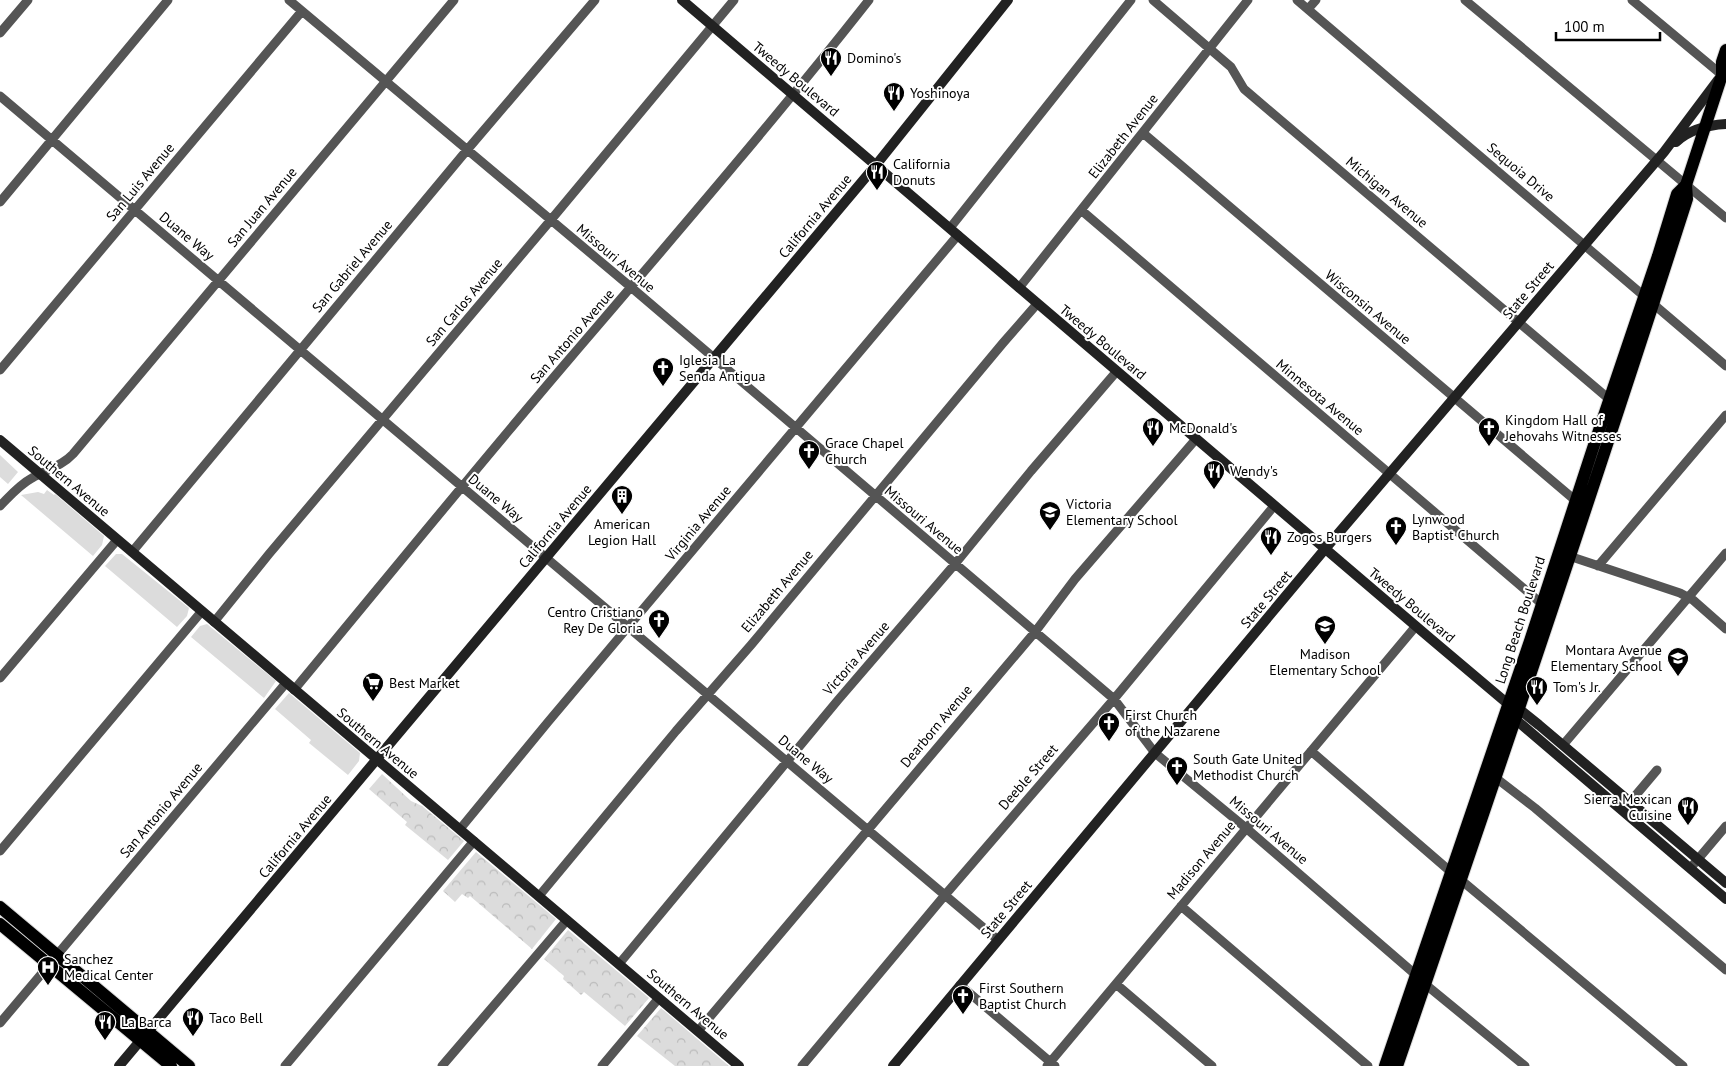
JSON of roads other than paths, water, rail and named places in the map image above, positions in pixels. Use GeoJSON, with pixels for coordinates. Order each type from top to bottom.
{"type":"FeatureCollection","features":[{"type":"Feature","properties":{"kind":"main road","name":"Tweedy Boulevard"},"geometry":{"type":"LineString","coordinates":[[682,0],[1514,710],[1690,869],[1726,899]]}},
{"type":"Feature","properties":{"kind":"main road","name":"California Avenue"},"geometry":{"type":"LineString","coordinates":[[119,1066],[876,165],[1008,0]]}},
{"type":"Feature","properties":{"kind":"main road","name":"Long Beach Boulevard"},"geometry":{"type":"LineString","coordinates":[[1397,1066],[1425,984],[1456,876],[1569,556],[1639,349],[1649,300],[1677,194],[1686,185],[1725,75],[1722,62],[1726,50]]}},
{"type":"Feature","properties":{"kind":"main road","name":"State Street"},"geometry":{"type":"LineString","coordinates":[[893,1066],[1325,549],[1660,156],[1725,75]]}},
{"type":"Feature","properties":{"kind":"main road","name":"State Street"},"geometry":{"type":"LineString","coordinates":[[1660,156],[1683,136],[1706,126],[1726,124]]}},
{"type":"Feature","properties":{"kind":"main road","name":"Long Beach Boulevard"},"geometry":{"type":"LineString","coordinates":[[1385,1066],[1416,975],[1496,778],[1542,604],[1609,399],[1649,300]]}},
{"type":"Feature","properties":{"kind":"main road","name":"Southern Avenue"},"geometry":{"type":"LineString","coordinates":[[0,440],[739,1066]]}},
{"type":"Feature","properties":{"kind":"main road"},"geometry":{"type":"LineString","coordinates":[[1574,540],[1571,533],[1579,508],[1576,502]]}},
{"type":"Feature","properties":{"kind":"main road","name":"Tweedy Boulevard"},"geometry":{"type":"LineString","coordinates":[[1514,710],[1562,745],[1726,883]]}},
{"type":"Feature","properties":{"kind":"main road"},"geometry":{"type":"LineString","coordinates":[[0,907],[53,960],[144,1036],[189,1066]]}},
{"type":"Feature","properties":{"kind":"main road"},"geometry":{"type":"LineString","coordinates":[[0,924],[53,960]]}},
{"type":"Feature","properties":{"kind":"main road"},"geometry":{"type":"LineString","coordinates":[[144,1036],[171,1066]]}},
{"type":"Feature","properties":{"kind":"street"},"geometry":{"type":"LineString","coordinates":[[0,33],[28,0]]}},
{"type":"Feature","properties":{"kind":"street"},"geometry":{"type":"LineString","coordinates":[[0,202],[168,0]]}},
{"type":"Feature","properties":{"kind":"street","name":"Missouri Avenue"},"geometry":{"type":"LineString","coordinates":[[289,0],[632,288],[795,429],[1114,699],[1155,753],[1246,828],[1416,975]]}},
{"type":"Feature","properties":{"kind":"street","name":"San Juan Avenue"},"geometry":{"type":"LineString","coordinates":[[0,506],[20,486],[64,463],[73,454],[454,0]]}},
{"type":"Feature","properties":{"kind":"street","name":"San Gabriel Avenue"},"geometry":{"type":"LineString","coordinates":[[132,552],[467,150],[595,0]]}},
{"type":"Feature","properties":{"kind":"street","name":"San Carlos Avenue"},"geometry":{"type":"LineString","coordinates":[[214,622],[734,0]]}},
{"type":"Feature","properties":{"kind":"street","name":"San Antonio Avenue"},"geometry":{"type":"LineString","coordinates":[[0,1023],[632,288],[794,95],[869,0]]}},
{"type":"Feature","properties":{"kind":"street"},"geometry":{"type":"LineString","coordinates":[[950,228],[1131,0]]}},
{"type":"Feature","properties":{"kind":"street","name":"Michigan Avenue"},"geometry":{"type":"LineString","coordinates":[[1153,0],[1231,67],[1244,89],[1609,399]]}},
{"type":"Feature","properties":{"kind":"street","name":"Elizabeth Avenue"},"geometry":{"type":"LineString","coordinates":[[1019,288],[1248,0]]}},
{"type":"Feature","properties":{"kind":"street","name":"Sequoia Drive"},"geometry":{"type":"LineString","coordinates":[[1297,0],[1726,366]]}},
{"type":"Feature","properties":{"kind":"street"},"geometry":{"type":"LineString","coordinates":[[1308,9],[1316,0]]}},
{"type":"Feature","properties":{"kind":"street"},"geometry":{"type":"LineString","coordinates":[[1465,0],[1660,156],[1686,185],[1726,218]]}},
{"type":"Feature","properties":{"kind":"street"},"geometry":{"type":"LineString","coordinates":[[1632,0],[1725,75]]}},
{"type":"Feature","properties":{"kind":"street","name":"San Luis Avenue"},"geometry":{"type":"LineString","coordinates":[[0,370],[302,11]]}},
{"type":"Feature","properties":{"kind":"street","name":"Duane Way"},"geometry":{"type":"LineString","coordinates":[[0,96],[998,940]]}},
{"type":"Feature","properties":{"kind":"street","name":"Wisconsin Avenue"},"geometry":{"type":"LineString","coordinates":[[1143,133],[1576,502]]}},
{"type":"Feature","properties":{"kind":"street","name":"Minnesota Avenue"},"geometry":{"type":"LineString","coordinates":[[1081,210],[1542,604]]}},
{"type":"Feature","properties":{"kind":"street","name":"Virginia Avenue"},"geometry":{"type":"LineString","coordinates":[[460,829],[958,235]]}},
{"type":"Feature","properties":{"kind":"street","name":"Elizabeth Avenue"},"geometry":{"type":"LineString","coordinates":[[539,896],[998,347],[1038,304]]}},
{"type":"Feature","properties":{"kind":"street","name":"Victoria Avenue"},"geometry":{"type":"LineString","coordinates":[[619,964],[787,761],[955,564],[1037,463],[1117,371]]}},
{"type":"Feature","properties":{"kind":"street"},"geometry":{"type":"LineString","coordinates":[[1598,566],[1726,415]]}},
{"type":"Feature","properties":{"kind":"street","name":"Dearborn Avenue"},"geometry":{"type":"LineString","coordinates":[[698,1031],[1035,632],[1080,573],[1196,439]]}},
{"type":"Feature","properties":{"kind":"street","name":"Deeble Street"},"geometry":{"type":"LineString","coordinates":[[802,1066],[945,895],[1114,699],[1274,506]]}},
{"type":"Feature","properties":{"kind":"street"},"geometry":{"type":"LineString","coordinates":[[0,678],[117,540]]}},
{"type":"Feature","properties":{"kind":"street"},"geometry":{"type":"LineString","coordinates":[[1562,745],[1726,553]]}},
{"type":"Feature","properties":{"kind":"street"},"geometry":{"type":"LineString","coordinates":[[1569,556],[1680,594],[1688,598],[1726,629]]}},
{"type":"Feature","properties":{"kind":"street"},"geometry":{"type":"LineString","coordinates":[[0,851],[202,611]]}},
{"type":"Feature","properties":{"kind":"street","name":"Madison Avenue"},"geometry":{"type":"LineString","coordinates":[[1051,1065],[1116,984],[1416,626]]}},
{"type":"Feature","properties":{"kind":"street"},"geometry":{"type":"LineString","coordinates":[[1311,751],[1682,1066]]}},
{"type":"Feature","properties":{"kind":"street"},"geometry":{"type":"LineString","coordinates":[[1630,802],[1657,770]]}},
{"type":"Feature","properties":{"kind":"street"},"geometry":{"type":"LineString","coordinates":[[1496,778],[1537,810],[1726,970]]}},
{"type":"Feature","properties":{"kind":"street"},"geometry":{"type":"LineString","coordinates":[[1690,869],[1726,826]]}},
{"type":"Feature","properties":{"kind":"street"},"geometry":{"type":"LineString","coordinates":[[284,1066],[474,841]]}},
{"type":"Feature","properties":{"kind":"street"},"geometry":{"type":"LineString","coordinates":[[1181,906],[1368,1066]]}},
{"type":"Feature","properties":{"kind":"street"},"geometry":{"type":"LineString","coordinates":[[442,1066],[567,920]]}},
{"type":"Feature","properties":{"kind":"street"},"geometry":{"type":"LineString","coordinates":[[1116,984],[1212,1066]]}},
{"type":"Feature","properties":{"kind":"street"},"geometry":{"type":"LineString","coordinates":[[1425,984],[1525,1066]]}},
{"type":"Feature","properties":{"kind":"street"},"geometry":{"type":"LineString","coordinates":[[960,985],[1051,1065]]}},
{"type":"Feature","properties":{"kind":"street"},"geometry":{"type":"LineString","coordinates":[[602,1066],[659,998]]}},
{"type":"Feature","properties":{"kind":"place","name":"Domino's"},"geometry":{"type":"Point","coordinates":[831,77]}},
{"type":"Feature","properties":{"kind":"place","name":"Yoshinoya"},"geometry":{"type":"Point","coordinates":[894,112]}},
{"type":"Feature","properties":{"kind":"place","name":"California Donuts"},"geometry":{"type":"Point","coordinates":[877,191]}},
{"type":"Feature","properties":{"kind":"place","name":"Iglesia La Senda Antigua"},"geometry":{"type":"Point","coordinates":[663,387]}},
{"type":"Feature","properties":{"kind":"place","name":"McDonald's"},"geometry":{"type":"Point","coordinates":[1153,447]}},
{"type":"Feature","properties":{"kind":"place","name":"Kingdom Hall of Jehovahs Witnesses"},"geometry":{"type":"Point","coordinates":[1489,447]}},
{"type":"Feature","properties":{"kind":"place","name":"Grace Chapel Church"},"geometry":{"type":"Point","coordinates":[809,470]}},
{"type":"Feature","properties":{"kind":"place","name":"Wendy's"},"geometry":{"type":"Point","coordinates":[1214,490]}},
{"type":"Feature","properties":{"kind":"place","name":"American Legion Hall"},"geometry":{"type":"Point","coordinates":[622,515]}},
{"type":"Feature","properties":{"kind":"place","name":"Victoria Elementary School"},"geometry":{"type":"Point","coordinates":[1050,531]}},
{"type":"Feature","properties":{"kind":"place","name":"Lynwood Baptist Church"},"geometry":{"type":"Point","coordinates":[1396,546]}},
{"type":"Feature","properties":{"kind":"place","name":"Zogos Burgers"},"geometry":{"type":"Point","coordinates":[1271,556]}},
{"type":"Feature","properties":{"kind":"place","name":"Centro Cristiano Rey De Gloria"},"geometry":{"type":"Point","coordinates":[659,639]}},
{"type":"Feature","properties":{"kind":"place","name":"Madison Elementary School"},"geometry":{"type":"Point","coordinates":[1325,645]}},
{"type":"Feature","properties":{"kind":"place","name":"Montara Avenue Elementary School"},"geometry":{"type":"Point","coordinates":[1678,677]}},
{"type":"Feature","properties":{"kind":"place","name":"Best Market"},"geometry":{"type":"Point","coordinates":[373,702]}},
{"type":"Feature","properties":{"kind":"place","name":"Tom's Jr."},"geometry":{"type":"Point","coordinates":[1537,706]}},
{"type":"Feature","properties":{"kind":"place","name":"First Church of the Nazarene"},"geometry":{"type":"Point","coordinates":[1109,742]}},
{"type":"Feature","properties":{"kind":"place","name":"South Gate United Methodist Church"},"geometry":{"type":"Point","coordinates":[1177,786]}},
{"type":"Feature","properties":{"kind":"place","name":"Sierra Mexican Cuisine"},"geometry":{"type":"Point","coordinates":[1688,826]}},
{"type":"Feature","properties":{"kind":"place","name":"Sanchez Medical Center"},"geometry":{"type":"Point","coordinates":[48,986]}},
{"type":"Feature","properties":{"kind":"place","name":"First Southern Baptist Church"},"geometry":{"type":"Point","coordinates":[963,1015]}},
{"type":"Feature","properties":{"kind":"place","name":"Taco Bell"},"geometry":{"type":"Point","coordinates":[193,1037]}},
{"type":"Feature","properties":{"kind":"place","name":"La Barca"},"geometry":{"type":"Point","coordinates":[105,1041]}}]}
